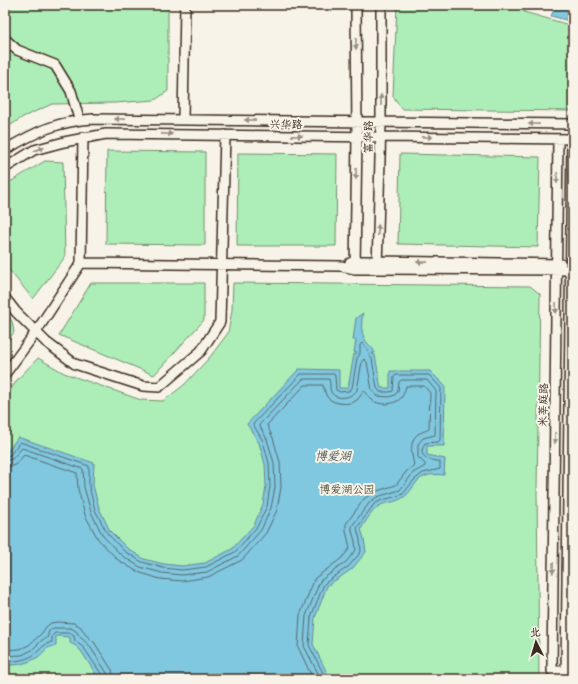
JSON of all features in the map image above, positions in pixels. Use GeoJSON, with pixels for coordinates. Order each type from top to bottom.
{"type":"FeatureCollection","features":[{"type":"Feature","properties":{"kind":"street"},"geometry":{"type":"LineString","coordinates":[[183,119],[185,5]]}},
{"type":"Feature","properties":{"kind":"street","name":"富华路"},"geometry":{"type":"LineString","coordinates":[[355,265],[357,136],[356,5]]}},
{"type":"Feature","properties":{"kind":"street","name":"富华路"},"geometry":{"type":"LineString","coordinates":[[377,265],[381,122],[381,5]]}},
{"type":"Feature","properties":{"kind":"street"},"geometry":{"type":"LineString","coordinates":[[5,39],[17,50],[55,65],[71,91],[79,120]]}},
{"type":"Feature","properties":{"kind":"street","name":"兴华路"},"geometry":{"type":"LineString","coordinates":[[5,150],[30,135],[46,128],[79,120],[183,119],[573,124]]}},
{"type":"Feature","properties":{"kind":"street","name":"兴华路"},"geometry":{"type":"LineString","coordinates":[[5,168],[34,150],[106,134],[572,139]]}},
{"type":"Feature","properties":{"kind":"street"},"geometry":{"type":"LineString","coordinates":[[5,298],[16,312],[46,342],[75,364],[143,386],[159,387],[201,351],[220,322],[225,135]]}},
{"type":"Feature","properties":{"kind":"street"},"geometry":{"type":"LineString","coordinates":[[5,374],[36,332],[82,263],[83,138]]}},
{"type":"Feature","properties":{"kind":"street","name":"米莘庭路"},"geometry":{"type":"LineString","coordinates":[[558,139],[552,671],[566,671],[570,476]]}},
{"type":"Feature","properties":{"kind":"street"},"geometry":{"type":"LineString","coordinates":[[554,475],[570,476],[572,139]]}},
{"type":"Feature","properties":{"kind":"street"},"geometry":{"type":"LineString","coordinates":[[82,263],[572,267]]}},
{"type":"Feature","properties":{"kind":"street"},"geometry":{"type":"LineString","coordinates":[[554,460],[570,460]]}},
{"type":"Feature","properties":{"kind":"green space"},"geometry":{"type":"Polygon","coordinates":[[[5,5],[168,5],[168,91],[155,100],[115,103],[52,104],[23,117],[5,129],[5,5]]]}},
{"type":"Feature","properties":{"kind":"green space"},"geometry":{"type":"Polygon","coordinates":[[[397,5],[526,5],[524,12],[573,26],[573,111],[402,109],[393,96],[397,5]]]}},
{"type":"Feature","properties":{"kind":"green space"},"geometry":{"type":"Polygon","coordinates":[[[107,151],[205,152],[205,245],[106,244],[107,151]]]}},
{"type":"Feature","properties":{"kind":"green space"},"geometry":{"type":"Polygon","coordinates":[[[238,153],[337,154],[336,246],[237,246],[238,153]]]}},
{"type":"Feature","properties":{"kind":"green space"},"geometry":{"type":"Polygon","coordinates":[[[400,154],[540,157],[538,247],[398,244],[400,154]]]}},
{"type":"Feature","properties":{"kind":"green space"},"geometry":{"type":"Polygon","coordinates":[[[45,161],[63,162],[65,257],[33,299],[5,265],[5,185],[45,161]]]}},
{"type":"Feature","properties":{"kind":"green space"},"geometry":{"type":"Polygon","coordinates":[[[91,283],[204,283],[204,320],[154,375],[59,335],[91,283]]]}},
{"type":"Feature","properties":{"kind":"green space","name":"博爱湖公园"},"geometry":{"type":"Polygon","coordinates":[[[233,283],[530,286],[540,294],[537,490],[539,679],[5,679],[5,398],[17,380],[38,358],[64,373],[141,400],[163,401],[184,385],[210,357],[228,333],[232,310],[233,283]]]}},
{"type":"Feature","properties":{"kind":"green space"},"geometry":{"type":"Polygon","coordinates":[[[5,312],[12,321],[14,332],[5,346],[5,312]]]}},
{"type":"Feature","properties":{"kind":"water"},"geometry":{"type":"Polygon","coordinates":[[[556,5],[573,5],[573,22],[551,16],[556,5]]]}},
{"type":"Feature","properties":{"kind":"water","name":"博爱湖"},"geometry":{"type":"Polygon","coordinates":[[[363,313],[363,334],[366,341],[375,353],[372,354],[375,355],[381,388],[390,388],[390,371],[430,371],[445,386],[444,446],[427,446],[427,455],[445,459],[444,475],[425,476],[419,480],[409,493],[401,499],[383,504],[376,508],[361,529],[366,552],[352,569],[327,586],[315,618],[313,644],[327,673],[339,679],[99,679],[81,651],[70,643],[70,637],[56,636],[56,646],[48,648],[31,661],[22,664],[5,665],[5,455],[18,437],[94,463],[93,485],[99,508],[110,531],[127,548],[144,559],[164,564],[182,566],[205,563],[232,549],[254,525],[263,504],[266,486],[265,464],[259,443],[247,424],[299,369],[339,370],[339,388],[348,388],[354,354],[357,354],[354,352],[356,340],[353,340],[356,318],[363,313]]]}}]}
